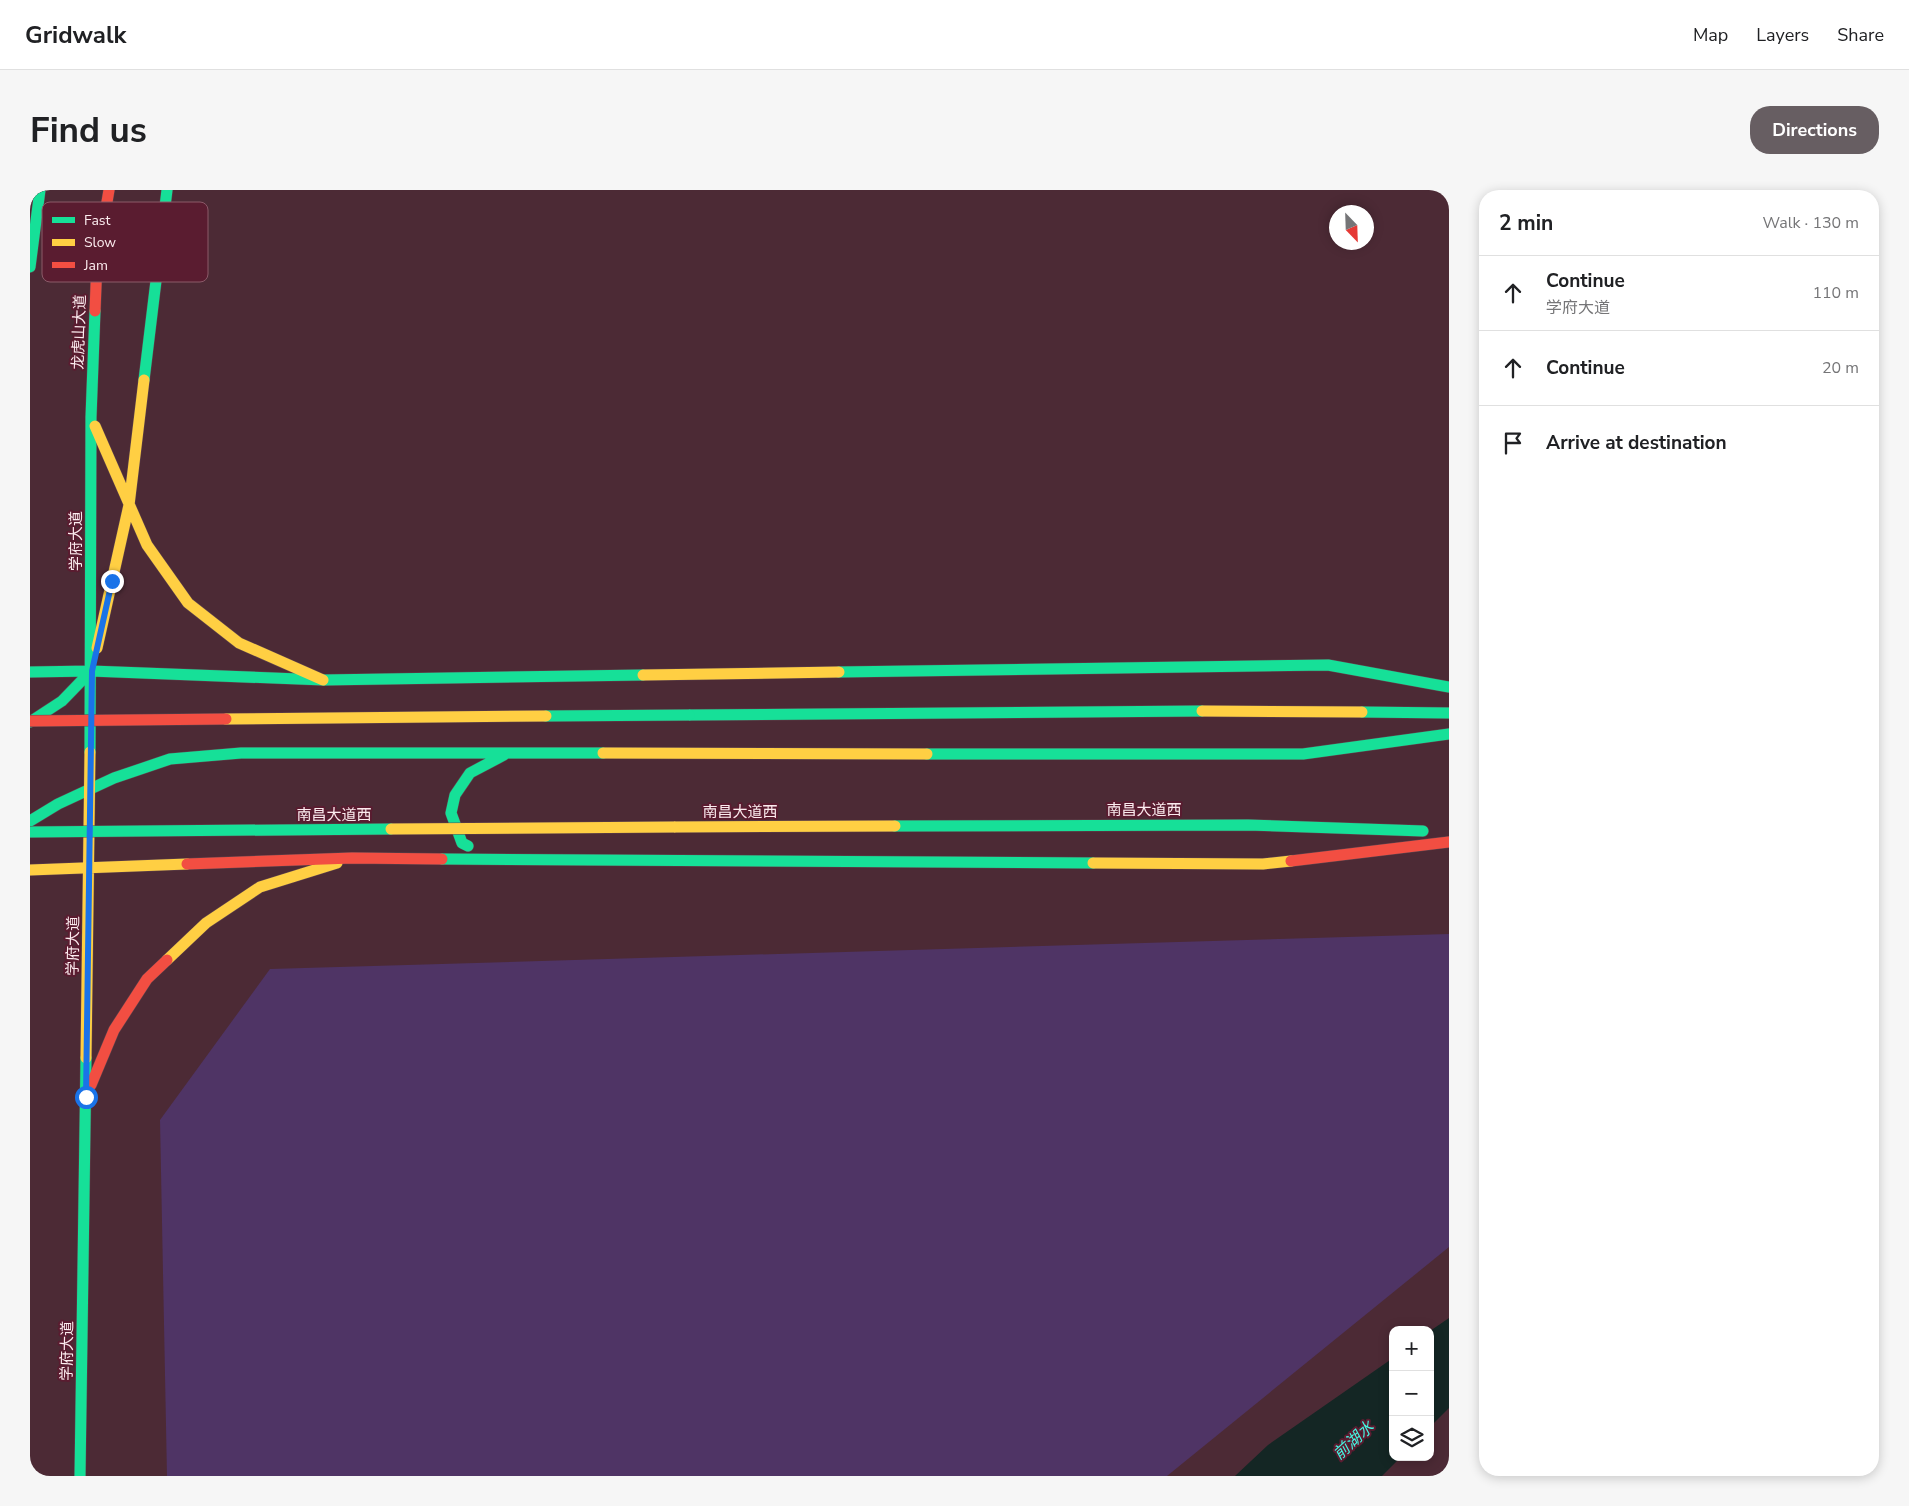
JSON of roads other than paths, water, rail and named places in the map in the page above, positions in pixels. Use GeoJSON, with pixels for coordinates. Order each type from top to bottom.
{"type":"FeatureCollection","features":[{"type":"Feature","properties":{"kind":"main road"},"geometry":{"type":"LineString","coordinates":[[30,267],[40,190]]}},
{"type":"Feature","properties":{"kind":"main road"},"geometry":{"type":"LineString","coordinates":[[30,212],[33,237]]}},
{"type":"Feature","properties":{"kind":"main road","name":"龙虎山大道"},"geometry":{"type":"LineString","coordinates":[[91,417],[96,282]]}},
{"type":"Feature","properties":{"kind":"main road"},"geometry":{"type":"LineString","coordinates":[[30,721],[62,701],[92,671],[129,505],[156,282]]}},
{"type":"Feature","properties":{"kind":"main road"},"geometry":{"type":"LineString","coordinates":[[91,417],[147,545],[188,603],[239,643],[324,680]]}},
{"type":"Feature","properties":{"kind":"main road","name":"学府大道"},"geometry":{"type":"LineString","coordinates":[[80,1476],[92,671],[91,417]]}},
{"type":"Feature","properties":{"kind":"main road"},"geometry":{"type":"LineString","coordinates":[[30,672],[92,671],[324,680],[1328,664],[1449,687]]}},
{"type":"Feature","properties":{"kind":"main road"},"geometry":{"type":"LineString","coordinates":[[30,721],[1172,711],[1449,713]]}},
{"type":"Feature","properties":{"kind":"main road"},"geometry":{"type":"LineString","coordinates":[[30,821],[58,804],[114,778],[170,759],[241,753],[1303,754],[1449,734]]}},
{"type":"Feature","properties":{"kind":"main road"},"geometry":{"type":"LineString","coordinates":[[496,858],[462,843],[451,814],[455,795],[470,773],[508,753]]}},
{"type":"Feature","properties":{"kind":"main road","name":"南昌大道西"},"geometry":{"type":"LineString","coordinates":[[30,832],[1248,824],[1439,832]]}},
{"type":"Feature","properties":{"kind":"main road"},"geometry":{"type":"LineString","coordinates":[[30,870],[352,858],[1263,864],[1449,842]]}},
{"type":"Feature","properties":{"kind":"main road"},"geometry":{"type":"LineString","coordinates":[[86,1097],[114,1030],[147,978],[206,922],[260,887],[352,858]]}},
{"type":"Feature","properties":{"kind":"water"},"geometry":{"type":"Polygon","coordinates":[[[1449,1318],[1449,1408],[1434,1423],[1434,1371],[1434,1328],[1449,1318]]]}},
{"type":"Feature","properties":{"kind":"water","name":"前湖水"},"geometry":{"type":"Polygon","coordinates":[[[1389,1361],[1389,1461],[1397,1461],[1382,1476],[1235,1476],[1268,1445],[1389,1361]]]}}]}
